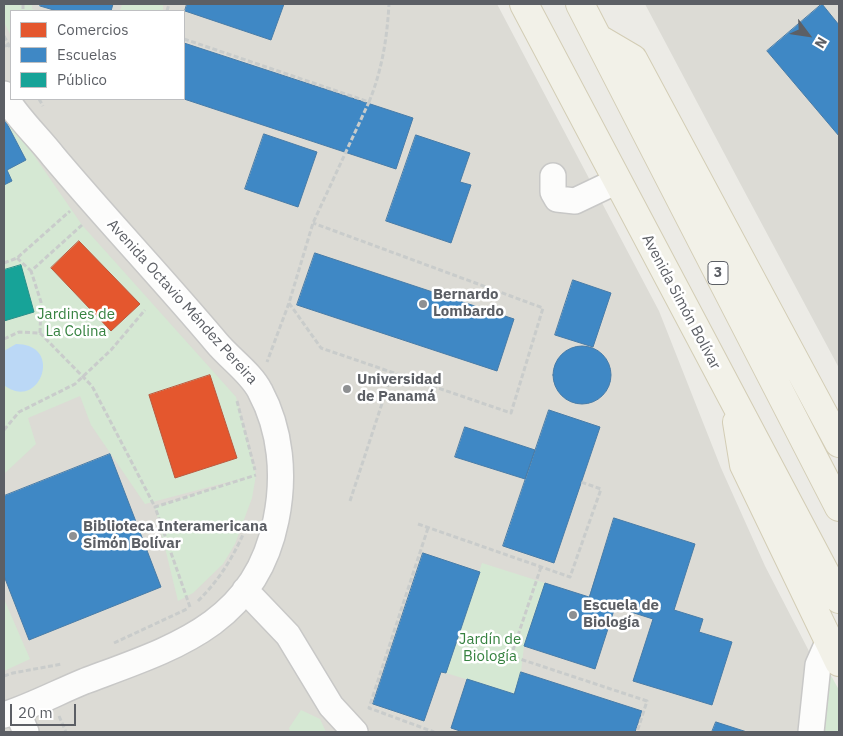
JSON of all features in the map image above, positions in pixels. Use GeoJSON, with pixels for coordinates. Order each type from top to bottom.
{"type":"FeatureCollection","features":[{"type":"Feature","properties":{"kind":"main road","name":"Avenida Simón Bolívar"},"geometry":{"type":"LineString","coordinates":[[524,4],[616,182],[839,599]]}},
{"type":"Feature","properties":{"kind":"main road","name":"3"},"geometry":{"type":"LineString","coordinates":[[580,4],[839,507]]}},
{"type":"Feature","properties":{"kind":"main road"},"geometry":{"type":"LineString","coordinates":[[599,39],[632,60],[839,443]]}},
{"type":"Feature","properties":{"kind":"main road"},"geometry":{"type":"LineString","coordinates":[[734,401],[744,465],[834,651]]}},
{"type":"Feature","properties":{"kind":"street","name":"Avenida Octavio Méndez Pereira"},"geometry":{"type":"LineString","coordinates":[[4,94],[90,200],[259,388],[277,435],[281,469],[279,508],[273,537],[260,565],[245,590],[228,610],[195,635],[164,651],[77,684],[16,720]]}},
{"type":"Feature","properties":{"kind":"street"},"geometry":{"type":"LineString","coordinates":[[553,176],[552,192],[557,199],[575,201],[616,182]]}},
{"type":"Feature","properties":{"kind":"street"},"geometry":{"type":"LineString","coordinates":[[245,590],[288,635],[331,706],[355,732]]}},
{"type":"Feature","properties":{"kind":"street"},"geometry":{"type":"LineString","coordinates":[[811,732],[818,665],[834,651]]}},
{"type":"Feature","properties":{"kind":"path"},"geometry":{"type":"LineString","coordinates":[[259,388],[289,303],[312,222],[369,102],[380,73],[387,37],[389,4]]}},
{"type":"Feature","properties":{"kind":"path"},"geometry":{"type":"LineString","coordinates":[[4,36],[10,45],[4,46]]}},
{"type":"Feature","properties":{"kind":"path"},"geometry":{"type":"LineString","coordinates":[[185,39],[369,102]]}},
{"type":"Feature","properties":{"kind":"path"},"geometry":{"type":"LineString","coordinates":[[40,100],[43,107]]}},
{"type":"Feature","properties":{"kind":"path"},"geometry":{"type":"LineString","coordinates":[[65,202],[87,230]]}},
{"type":"Feature","properties":{"kind":"path"},"geometry":{"type":"LineString","coordinates":[[4,263],[17,258],[71,211]]}},
{"type":"Feature","properties":{"kind":"path"},"geometry":{"type":"LineString","coordinates":[[289,303],[321,348],[511,413],[543,308],[312,222]]}},
{"type":"Feature","properties":{"kind":"path"},"geometry":{"type":"LineString","coordinates":[[31,271],[82,224]]}},
{"type":"Feature","properties":{"kind":"path"},"geometry":{"type":"LineString","coordinates":[[17,258],[31,271],[41,302],[40,333]]}},
{"type":"Feature","properties":{"kind":"path"},"geometry":{"type":"LineString","coordinates":[[4,430],[18,412],[75,384],[111,350],[145,310]]}},
{"type":"Feature","properties":{"kind":"path"},"geometry":{"type":"LineString","coordinates":[[4,339],[19,332],[40,333],[92,386],[155,507],[190,608]]}},
{"type":"Feature","properties":{"kind":"path"},"geometry":{"type":"LineString","coordinates":[[350,501],[392,373]]}},
{"type":"Feature","properties":{"kind":"path"},"geometry":{"type":"LineString","coordinates":[[236,397],[256,475],[256,483]]}},
{"type":"Feature","properties":{"kind":"path"},"geometry":{"type":"LineString","coordinates":[[155,507],[256,475]]}},
{"type":"Feature","properties":{"kind":"path"},"geometry":{"type":"LineString","coordinates":[[418,524],[570,577],[601,489],[581,482]]}},
{"type":"Feature","properties":{"kind":"path"},"geometry":{"type":"LineString","coordinates":[[113,643],[190,608],[220,576],[241,540],[252,512]]}},
{"type":"Feature","properties":{"kind":"path"},"geometry":{"type":"LineString","coordinates":[[428,528],[369,708],[434,732]]}},
{"type":"Feature","properties":{"kind":"path"},"geometry":{"type":"LineString","coordinates":[[541,567],[511,656],[647,701],[637,732]]}},
{"type":"Feature","properties":{"kind":"path"},"geometry":{"type":"LineString","coordinates":[[4,676],[13,672],[70,661]]}},
{"type":"Feature","properties":{"kind":"shaded area","name":"Universidad de Panamá"},"geometry":{"type":"Polygon","coordinates":[[[4,4],[497,4],[659,311],[721,468],[765,566],[812,657],[802,732],[4,732],[4,4]]]}},
{"type":"Feature","properties":{"kind":"shaded area"},"geometry":{"type":"Polygon","coordinates":[[[645,4],[839,4],[839,368],[741,185],[645,4]]]}},
{"type":"Feature","properties":{"kind":"green space"},"geometry":{"type":"Polygon","coordinates":[[[4,4],[32,4],[32,9],[36,10],[10,10],[10,34],[4,22],[4,4]]]}},
{"type":"Feature","properties":{"kind":"green space"},"geometry":{"type":"Polygon","coordinates":[[[122,4],[163,4],[163,10],[120,10],[122,4]]]}},
{"type":"Feature","properties":{"kind":"green space","name":"Jardines de La Colina"},"geometry":{"type":"Polygon","coordinates":[[[4,112],[82,225],[236,397],[256,475],[252,498],[235,544],[223,564],[193,593],[178,601],[155,507],[247,477],[145,504],[91,425],[80,396],[28,418],[36,444],[4,474],[4,112]]]}},
{"type":"Feature","properties":{"kind":"green space","name":"Jardín de Biología"},"geometry":{"type":"Polygon","coordinates":[[[482,563],[545,583],[524,646],[521,672],[514,694],[446,673],[482,563]]]}},
{"type":"Feature","properties":{"kind":"green space"},"geometry":{"type":"Polygon","coordinates":[[[4,599],[30,659],[4,671],[4,599]]]}},
{"type":"Feature","properties":{"kind":"green space"},"geometry":{"type":"Polygon","coordinates":[[[824,663],[839,690],[839,731],[818,732],[824,663]]]}},
{"type":"Feature","properties":{"kind":"green space"},"geometry":{"type":"Polygon","coordinates":[[[301,710],[320,719],[326,732],[290,732],[289,728],[301,710]]]}},
{"type":"Feature","properties":{"kind":"water"},"geometry":{"type":"Polygon","coordinates":[[[16,344],[31,347],[40,354],[43,364],[41,375],[36,384],[28,390],[17,391],[4,385],[4,351],[16,344]]]}},
{"type":"Feature","properties":{"kind":"building: Comercios"},"geometry":{"type":"Polygon","coordinates":[[[79,241],[140,304],[111,331],[51,268],[79,241]]]}},
{"type":"Feature","properties":{"kind":"building: Comercios"},"geometry":{"type":"Polygon","coordinates":[[[210,375],[237,458],[175,478],[149,395],[210,375]]]}},
{"type":"Feature","properties":{"kind":"building: Escuelas"},"geometry":{"type":"Polygon","coordinates":[[[41,4],[113,4],[111,10],[54,10],[40,6],[41,4]]]}},
{"type":"Feature","properties":{"kind":"building: Escuelas"},"geometry":{"type":"Polygon","coordinates":[[[187,4],[284,4],[271,40],[185,11],[187,4]]]}},
{"type":"Feature","properties":{"kind":"building: Escuelas"},"geometry":{"type":"Polygon","coordinates":[[[822,4],[839,25],[839,136],[767,51],[822,4]]]}},
{"type":"Feature","properties":{"kind":"building: Escuelas"},"geometry":{"type":"Polygon","coordinates":[[[185,43],[413,118],[396,169],[185,99],[185,43]]]}},
{"type":"Feature","properties":{"kind":"building: Escuelas"},"geometry":{"type":"Polygon","coordinates":[[[4,118],[26,160],[7,170],[12,181],[4,185],[4,118]]]}},
{"type":"Feature","properties":{"kind":"building: Escuelas"},"geometry":{"type":"Polygon","coordinates":[[[264,134],[317,152],[298,207],[245,189],[264,134]]]}},
{"type":"Feature","properties":{"kind":"building: Escuelas"},"geometry":{"type":"Polygon","coordinates":[[[416,135],[470,153],[460,182],[471,185],[451,243],[386,221],[416,135]]]}},
{"type":"Feature","properties":{"kind":"building: Escuelas"},"geometry":{"type":"Polygon","coordinates":[[[315,253],[514,319],[497,371],[297,305],[315,253]]]}},
{"type":"Feature","properties":{"kind":"building: Escuelas"},"geometry":{"type":"Polygon","coordinates":[[[573,280],[611,293],[593,347],[555,335],[573,280]]]}},
{"type":"Feature","properties":{"kind":"building: Escuelas"},"geometry":{"type":"Polygon","coordinates":[[[582,346],[593,348],[606,359],[611,375],[609,386],[598,399],[582,404],[571,402],[558,391],[553,375],[555,364],[566,351],[582,346]]]}},
{"type":"Feature","properties":{"kind":"building: Escuelas"},"geometry":{"type":"Polygon","coordinates":[[[549,410],[600,427],[554,563],[503,546],[549,410]]]}},
{"type":"Feature","properties":{"kind":"building: Escuelas"},"geometry":{"type":"Polygon","coordinates":[[[465,427],[535,450],[525,479],[455,457],[465,427]]]}},
{"type":"Feature","properties":{"kind":"building: Escuelas","name":"Biblioteca Interamericana Simón Bolívar"},"geometry":{"type":"Polygon","coordinates":[[[110,454],[161,587],[29,640],[4,576],[4,496],[110,454]]]}},
{"type":"Feature","properties":{"kind":"building: Escuelas","name":"Escuela de Biología"},"geometry":{"type":"Polygon","coordinates":[[[614,518],[695,544],[674,610],[703,619],[699,632],[732,642],[712,705],[633,681],[653,619],[615,607],[595,669],[524,646],[545,583],[589,597],[614,518]]]}},
{"type":"Feature","properties":{"kind":"building: Escuelas"},"geometry":{"type":"Polygon","coordinates":[[[423,553],[480,572],[446,673],[441,672],[424,721],[373,704],[423,553]]]}},
{"type":"Feature","properties":{"kind":"building: Escuelas"},"geometry":{"type":"Polygon","coordinates":[[[521,672],[642,711],[635,732],[463,732],[451,728],[467,679],[514,694],[521,672]]]}},
{"type":"Feature","properties":{"kind":"building: Escuelas"},"geometry":{"type":"Polygon","coordinates":[[[716,722],[747,732],[712,732],[716,722]]]}},
{"type":"Feature","properties":{"kind":"building: Público"},"geometry":{"type":"Polygon","coordinates":[[[21,265],[34,312],[4,321],[4,270],[21,265]]]}},
{"type":"Feature","properties":{"kind":"place","name":"Bernardo Lombardo"},"geometry":{"type":"Point","coordinates":[423,304]}},
{"type":"Feature","properties":{"kind":"place","name":"Universidad de Panamá"},"geometry":{"type":"Point","coordinates":[347,389]}},
{"type":"Feature","properties":{"kind":"place","name":"Biblioteca Interamericana Simón Bolívar"},"geometry":{"type":"Point","coordinates":[73,536]}},
{"type":"Feature","properties":{"kind":"place","name":"Escuela de Biología"},"geometry":{"type":"Point","coordinates":[573,615]}}]}
